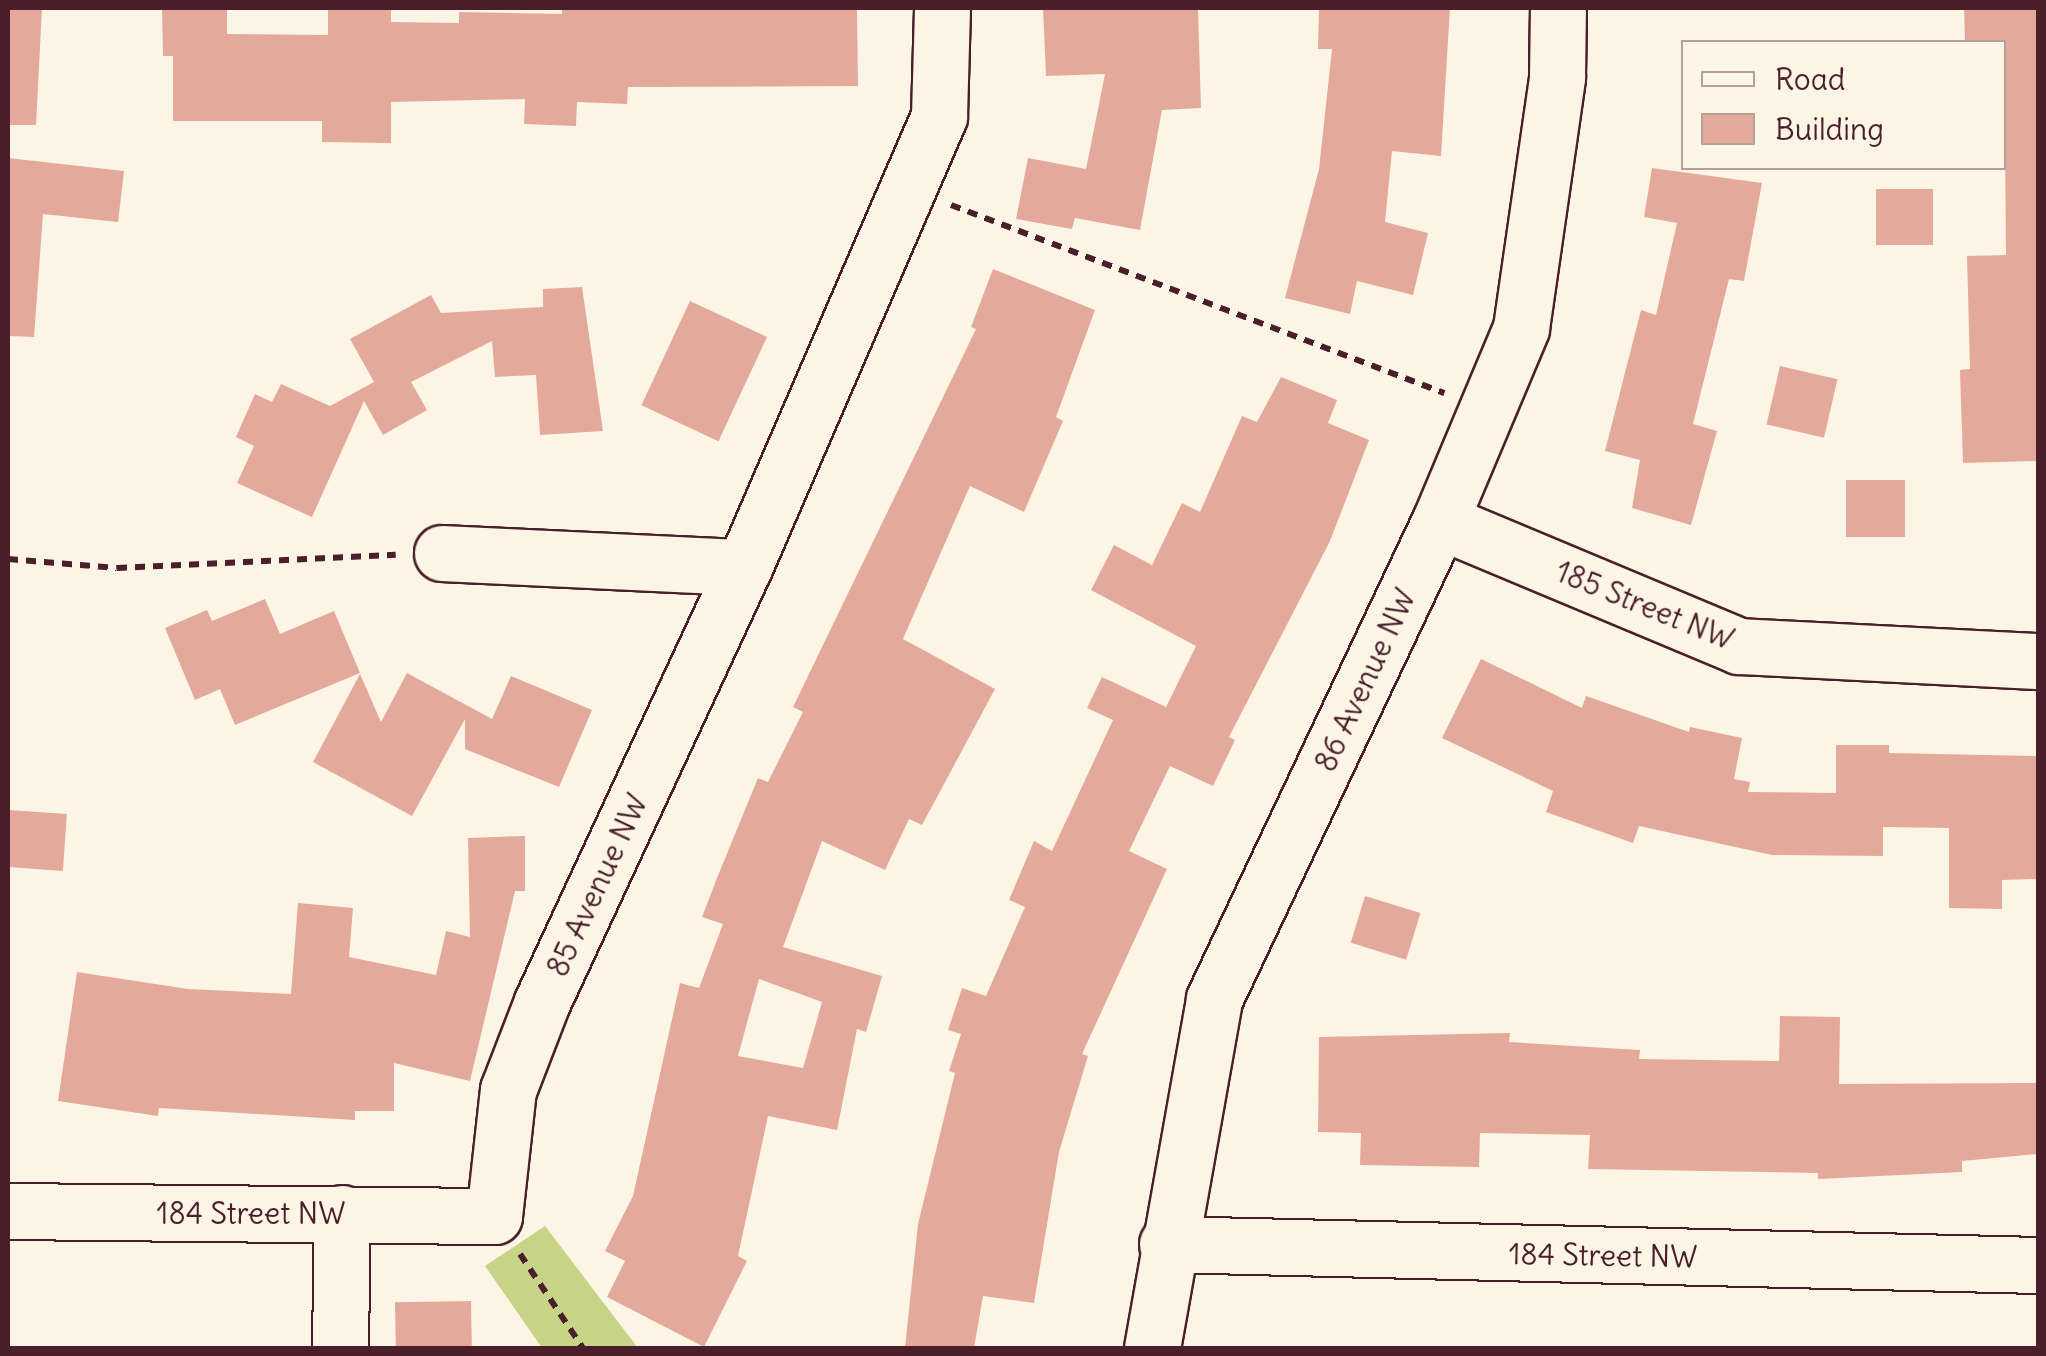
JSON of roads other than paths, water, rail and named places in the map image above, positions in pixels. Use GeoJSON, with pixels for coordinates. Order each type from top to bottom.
{"type":"FeatureCollection","features":[{"type":"Feature","properties":{"kind":"street","name":"85 Avenue NW"},"geometry":{"type":"LineString","coordinates":[[494,1216],[508,1090],[542,1002],[744,567],[939,116],[942,8]]}},
{"type":"Feature","properties":{"kind":"street","name":"86 Avenue NW"},"geometry":{"type":"LineString","coordinates":[[1152,1348],[1167,1244],[1214,999],[1440,520],[1521,328],[1557,78],[1558,8]]}},
{"type":"Feature","properties":{"kind":"street","name":"185 Street NW"},"geometry":{"type":"LineString","coordinates":[[1440,520],[1739,646],[2038,661]]}},
{"type":"Feature","properties":{"kind":"street"},"geometry":{"type":"LineString","coordinates":[[442,553],[744,567]]}},
{"type":"Feature","properties":{"kind":"street","name":"184 Street NW"},"geometry":{"type":"LineString","coordinates":[[8,1211],[494,1216]]}},
{"type":"Feature","properties":{"kind":"street"},"geometry":{"type":"LineString","coordinates":[[340,1348],[342,1214]]}},
{"type":"Feature","properties":{"kind":"street","name":"184 Street NW"},"geometry":{"type":"LineString","coordinates":[[1167,1244],[2038,1264]]}}]}
